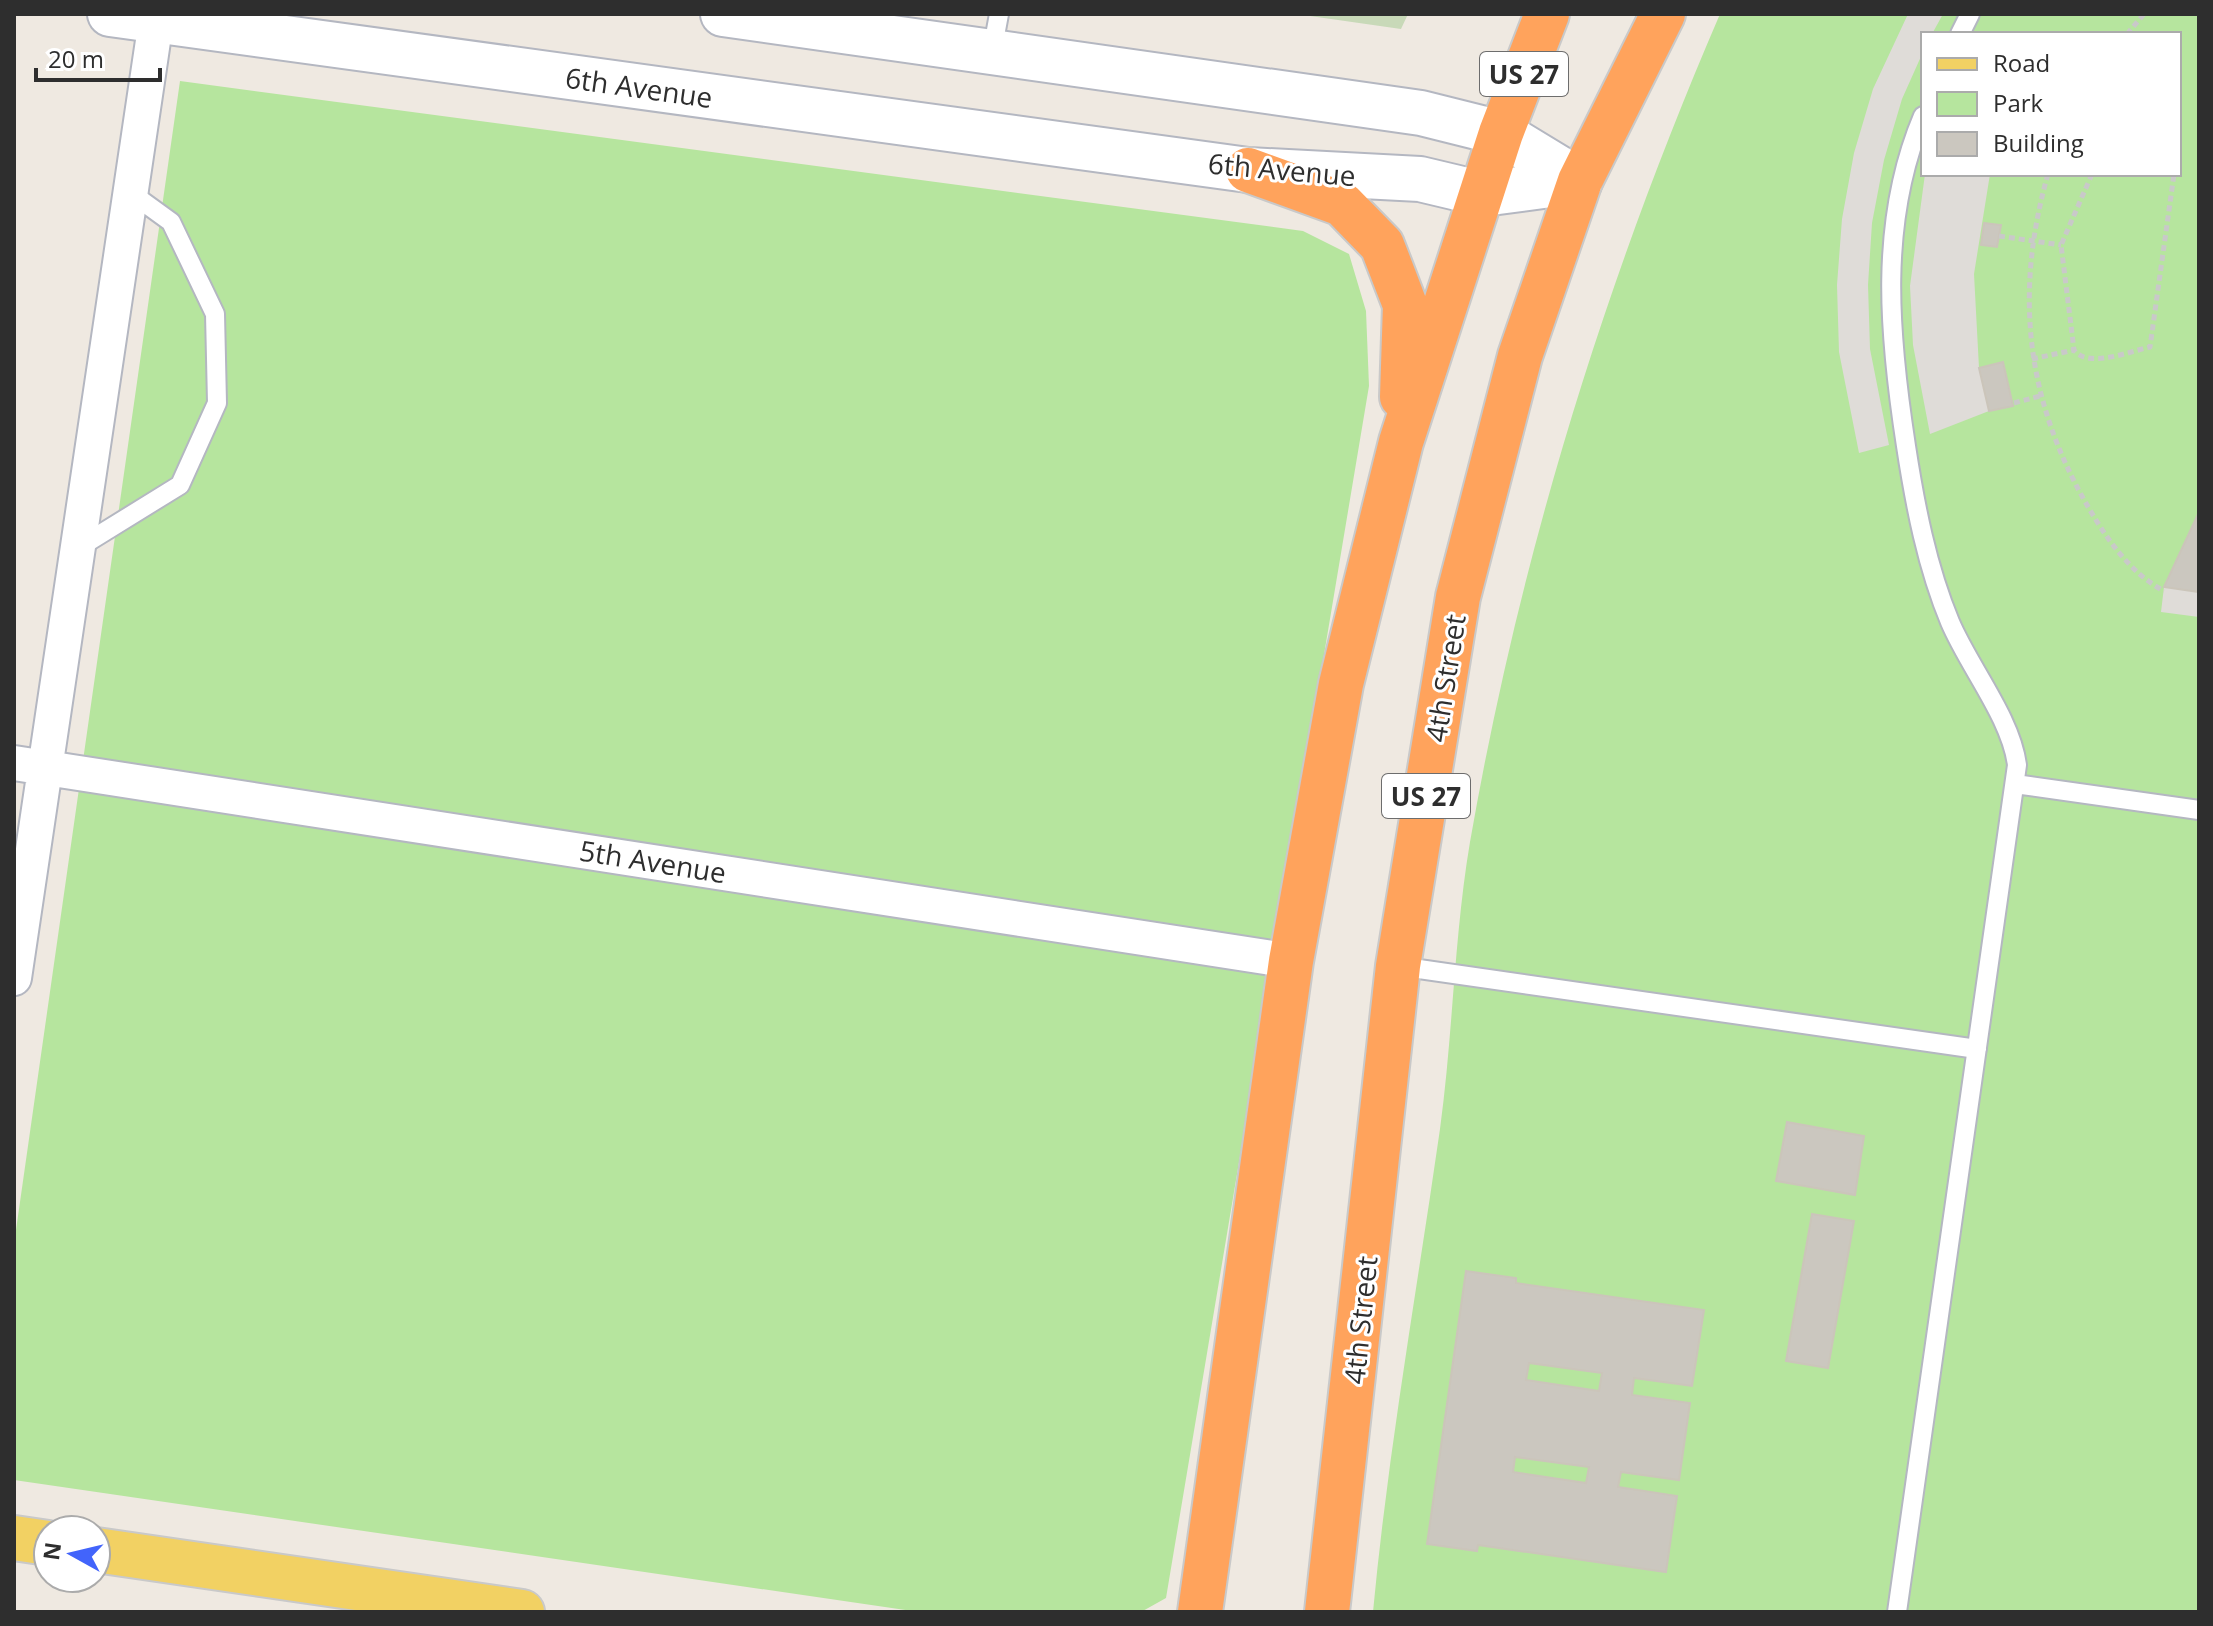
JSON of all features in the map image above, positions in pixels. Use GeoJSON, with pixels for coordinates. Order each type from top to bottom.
{"type":"FeatureCollection","features":[{"type":"Feature","properties":{"kind":"highway","name":"US 27"},"geometry":{"type":"LineString","coordinates":[[1200,1612],[1291,961],[1341,684],[1401,442],[1501,133],[1547,14]]}},
{"type":"Feature","properties":{"kind":"highway","name":"4th Street"},"geometry":{"type":"LineString","coordinates":[[1327,1612],[1398,966],[1458,597],[1520,356],[1580,181],[1663,14]]}},
{"type":"Feature","properties":{"kind":"highway"},"geometry":{"type":"LineString","coordinates":[[1248,170],[1342,204],[1382,245],[1405,305],[1401,442]]}},
{"type":"Feature","properties":{"kind":"main road","name":"6th Avenue"},"geometry":{"type":"LineString","coordinates":[[110,14],[157,17],[1248,170],[1420,179],[1483,194],[1580,181]]}},
{"type":"Feature","properties":{"kind":"main road"},"geometry":{"type":"LineString","coordinates":[[723,14],[996,33],[1421,113],[1501,133],[1580,181]]}},
{"type":"Feature","properties":{"kind":"main road"},"geometry":{"type":"LineString","coordinates":[[112,1552],[522,1612]]}},
{"type":"Feature","properties":{"kind":"street"},"geometry":{"type":"LineString","coordinates":[[14,978],[30,765],[78,548],[157,17]]}},
{"type":"Feature","properties":{"kind":"street","name":"5th Avenue"},"geometry":{"type":"LineString","coordinates":[[30,765],[1291,961]]}},
{"type":"Feature","properties":{"kind":"lane"},"geometry":{"type":"LineString","coordinates":[[1961,32],[1970,14]]}},
{"type":"Feature","properties":{"kind":"lane"},"geometry":{"type":"LineString","coordinates":[[1897,1612],[2017,765],[2012,740],[1966,656],[1936,584],[1913,489],[1897,387],[1890,317],[1895,221],[1921,124]]}},
{"type":"Feature","properties":{"kind":"lane"},"geometry":{"type":"LineString","coordinates":[[78,548],[180,485],[217,403],[215,314],[171,222],[131,193]]}},
{"type":"Feature","properties":{"kind":"lane"},"geometry":{"type":"LineString","coordinates":[[2015,784],[2199,810]]}},
{"type":"Feature","properties":{"kind":"lane"},"geometry":{"type":"LineString","coordinates":[[1398,966],[1977,1049]]}},
{"type":"Feature","properties":{"kind":"path"},"geometry":{"type":"LineString","coordinates":[[2129,32],[2144,14]]}},
{"type":"Feature","properties":{"kind":"path"},"geometry":{"type":"LineString","coordinates":[[2048,176],[2035,242],[2028,306],[2032,359],[2040,396],[2058,448],[2094,517],[2133,568],[2164,591]]}},
{"type":"Feature","properties":{"kind":"path"},"geometry":{"type":"LineString","coordinates":[[2091,176],[2061,245],[2074,350],[2079,356],[2096,358],[2150,347],[2174,176]]}},
{"type":"Feature","properties":{"kind":"path"},"geometry":{"type":"LineString","coordinates":[[1999,236],[2061,245]]}},
{"type":"Feature","properties":{"kind":"path"},"geometry":{"type":"LineString","coordinates":[[2032,359],[2074,350]]}},
{"type":"Feature","properties":{"kind":"path"},"geometry":{"type":"LineString","coordinates":[[2014,403],[2040,396]]}},
{"type":"Feature","properties":{"kind":"green space"},"geometry":{"type":"Polygon","coordinates":[[[1296,14],[1408,14],[1401,29],[1296,14]]]}},
{"type":"Feature","properties":{"kind":"green space"},"geometry":{"type":"Polygon","coordinates":[[[1720,14],[2199,14],[2199,1612],[1373,1612],[1395,1431],[1440,1129],[1465,878],[1490,735],[1541,524],[1571,420],[1639,216],[1720,14]]]}},
{"type":"Feature","properties":{"kind":"green space"},"geometry":{"type":"Polygon","coordinates":[[[180,81],[1303,231],[1349,254],[1366,311],[1369,386],[1166,1598],[1141,1612],[919,1612],[14,1480],[14,1244],[180,81]]]}},
{"type":"Feature","properties":{"kind":"shaded area"},"geometry":{"type":"Polygon","coordinates":[[[1908,14],[1943,14],[1933,32],[1921,32],[1921,56],[1902,99],[1884,160],[1872,223],[1868,285],[1870,349],[1889,445],[1859,453],[1839,352],[1837,285],[1842,219],[1854,153],[1873,89],[1908,14]]]}},
{"type":"Feature","properties":{"kind":"shaded area"},"geometry":{"type":"Polygon","coordinates":[[[1925,176],[1990,176],[1974,274],[1979,368],[1989,411],[1930,434],[1913,345],[1910,286],[1925,176]]]}},
{"type":"Feature","properties":{"kind":"shaded area"},"geometry":{"type":"Polygon","coordinates":[[[2164,587],[2199,592],[2199,617],[2161,612],[2164,587]]]}},
{"type":"Feature","properties":{"kind":"building"},"geometry":{"type":"Polygon","coordinates":[[[1984,223],[2001,225],[1997,247],[1981,245],[1984,223]]]}},
{"type":"Feature","properties":{"kind":"building"},"geometry":{"type":"Polygon","coordinates":[[[2003,362],[2013,406],[1989,411],[1979,368],[2003,362]]]}},
{"type":"Feature","properties":{"kind":"building"},"geometry":{"type":"Polygon","coordinates":[[[2199,512],[2199,592],[2164,587],[2199,512]]]}},
{"type":"Feature","properties":{"kind":"building"},"geometry":{"type":"Polygon","coordinates":[[[1787,1122],[1864,1136],[1855,1195],[1776,1181],[1787,1122]]]}},
{"type":"Feature","properties":{"kind":"building"},"geometry":{"type":"Polygon","coordinates":[[[1812,1214],[1854,1221],[1828,1368],[1786,1361],[1812,1214]]]}},
{"type":"Feature","properties":{"kind":"building"},"geometry":{"type":"Polygon","coordinates":[[[1466,1271],[1516,1278],[1516,1283],[1704,1310],[1692,1386],[1634,1378],[1632,1395],[1690,1403],[1679,1480],[1621,1472],[1618,1487],[1677,1496],[1666,1572],[1478,1545],[1477,1551],[1427,1544],[1466,1271]],[[1529,1363],[1526,1380],[1599,1391],[1602,1373],[1529,1363]],[[1515,1457],[1513,1472],[1586,1483],[1589,1467],[1515,1457]]]}}]}
